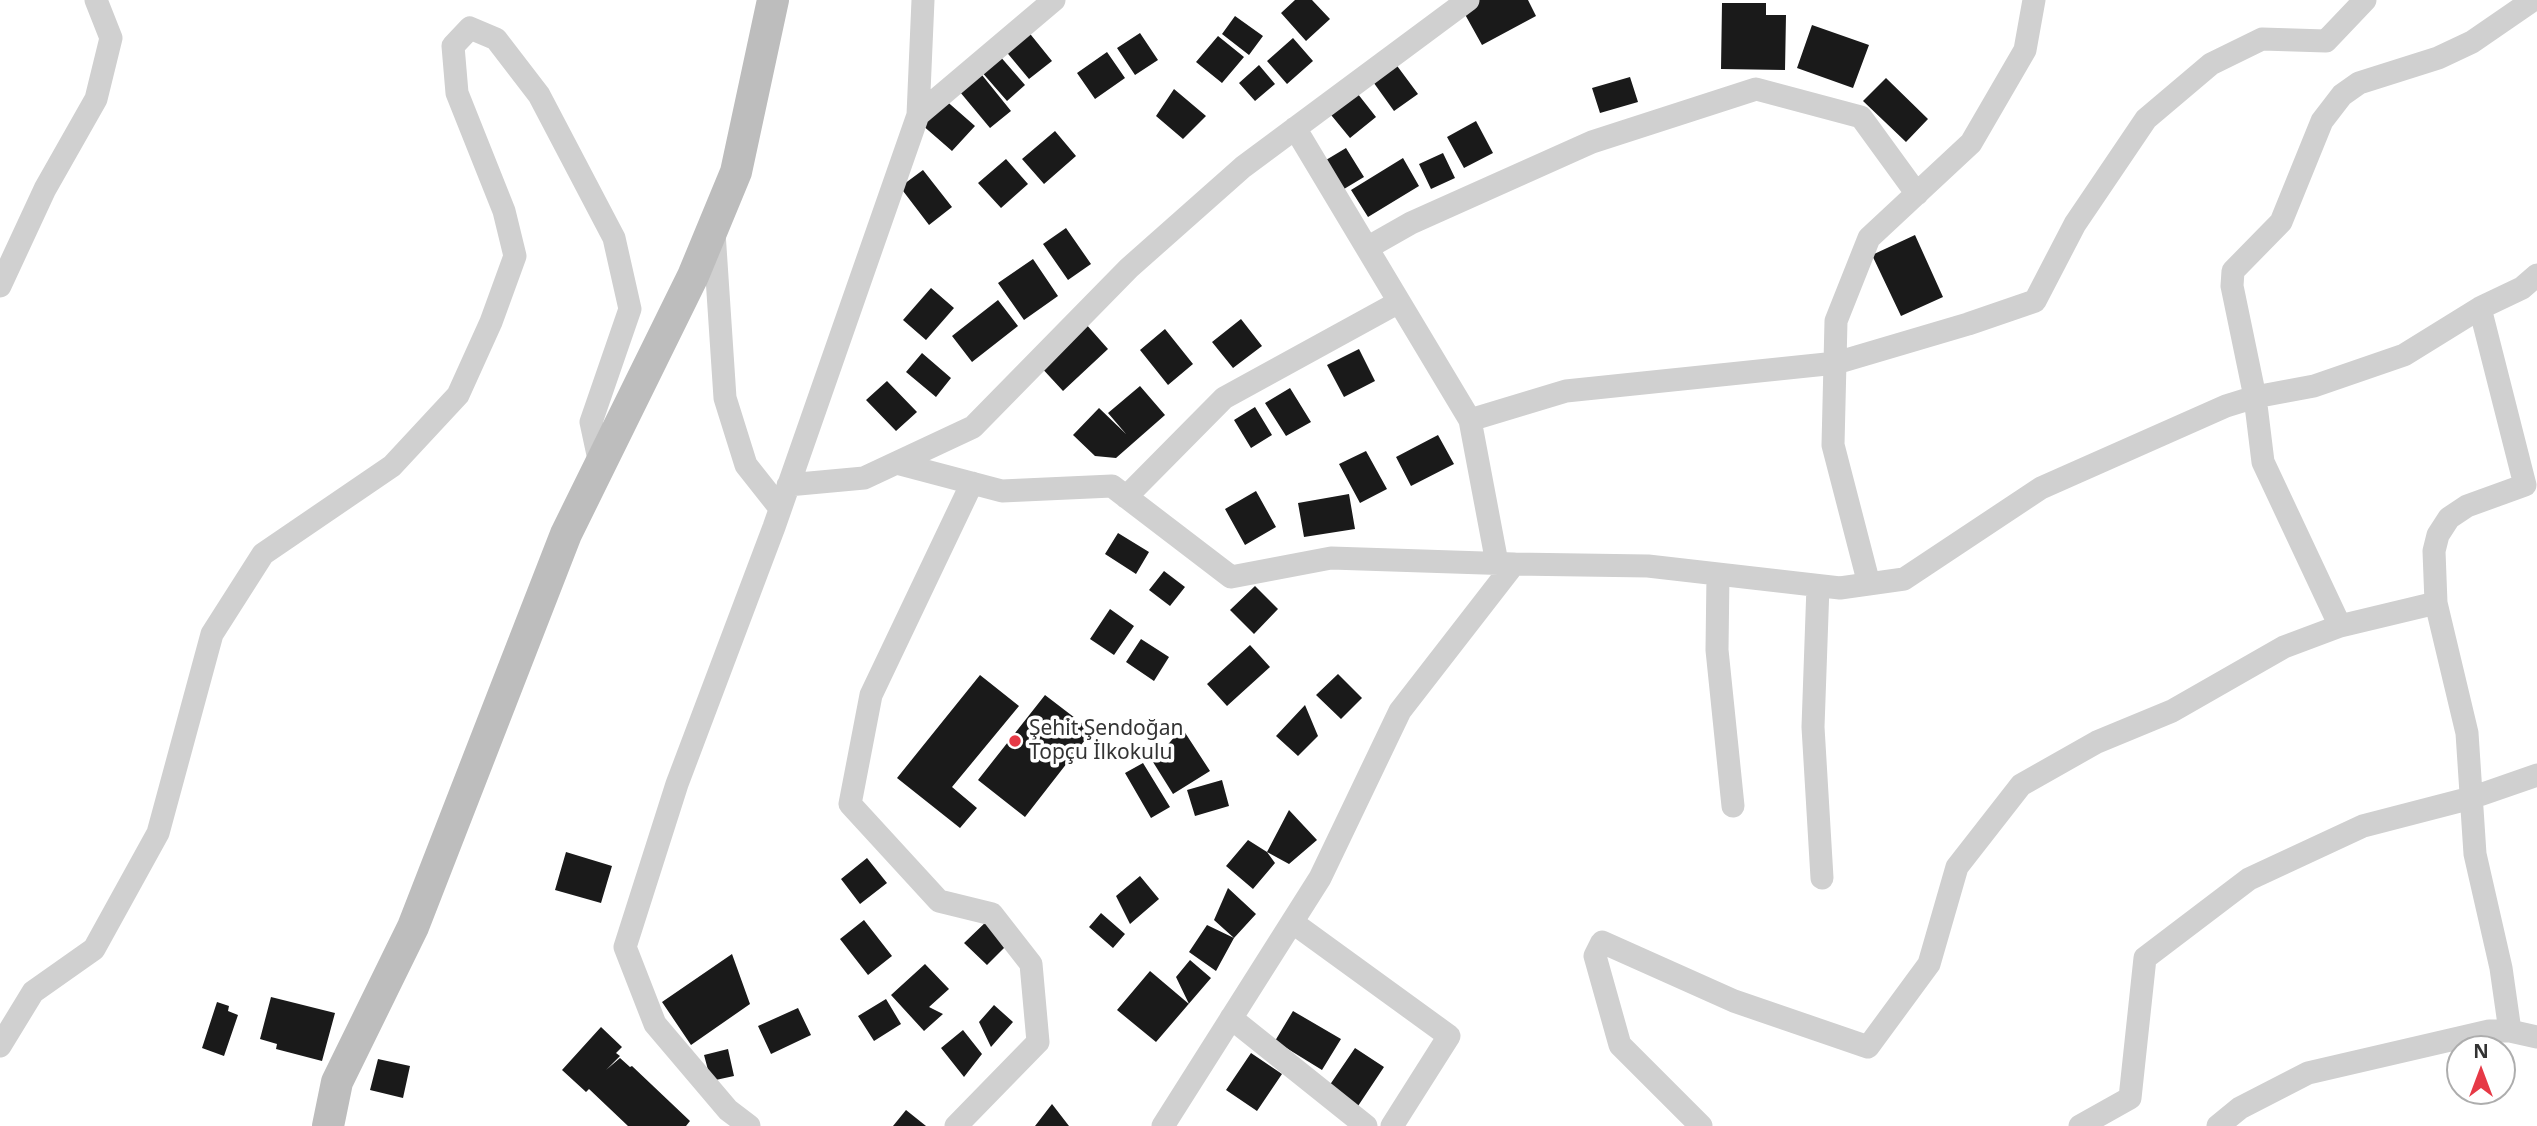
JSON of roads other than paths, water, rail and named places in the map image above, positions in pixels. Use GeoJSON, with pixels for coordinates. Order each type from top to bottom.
{"type":"FeatureCollection","features":[{"type":"Feature","properties":{"kind":"street"},"geometry":{"type":"LineString","coordinates":[[0,286],[45,189],[96,99],[111,38],[96,0]]}},
{"type":"Feature","properties":{"kind":"street"},"geometry":{"type":"LineString","coordinates":[[328,1126],[337,1082],[413,927],[566,534],[693,276],[736,172],[773,0]]}},
{"type":"Feature","properties":{"kind":"street"},"geometry":{"type":"LineString","coordinates":[[749,1126],[728,1110],[655,1024],[625,947],[677,784],[780,508],[918,115],[923,0]]}},
{"type":"Feature","properties":{"kind":"street"},"geometry":{"type":"LineString","coordinates":[[918,115],[1054,0]]}},
{"type":"Feature","properties":{"kind":"street"},"geometry":{"type":"LineString","coordinates":[[788,485],[864,478],[973,427],[1129,268],[1242,167],[1468,0]]}},
{"type":"Feature","properties":{"kind":"street"},"geometry":{"type":"LineString","coordinates":[[1869,584],[1833,445],[1836,321],[1869,238],[1971,144],[2025,50],[2034,0]]}},
{"type":"Feature","properties":{"kind":"street"},"geometry":{"type":"LineString","coordinates":[[1470,420],[1566,391],[1836,363],[2035,301],[2075,224],[2146,119],[2211,64],[2262,39],[2326,41],[2365,0]]}},
{"type":"Feature","properties":{"kind":"street"},"geometry":{"type":"LineString","coordinates":[[2340,625],[2263,462],[2255,397],[2232,286],[2233,271],[2274,231],[2286,213],[2328,111],[2342,95],[2359,83],[2438,58],[2472,42],[2533,0]]}},
{"type":"Feature","properties":{"kind":"street"},"geometry":{"type":"LineString","coordinates":[[0,1046],[33,992],[94,948],[158,832],[212,634],[263,554],[392,466],[458,395],[491,322],[514,256],[504,211],[457,93],[453,46],[470,28],[496,39],[539,95],[614,238],[630,309],[591,422],[600,464]]}},
{"type":"Feature","properties":{"kind":"street"},"geometry":{"type":"LineString","coordinates":[[1367,248],[1411,223],[1592,142],[1756,89],[1861,117],[1917,194]]}},
{"type":"Feature","properties":{"kind":"street"},"geometry":{"type":"LineString","coordinates":[[1163,1126],[1320,878],[1400,711],[1506,563],[1470,420],[1295,128]]}},
{"type":"Feature","properties":{"kind":"street"},"geometry":{"type":"LineString","coordinates":[[713,225],[725,398],[746,465],[780,508]]}},
{"type":"Feature","properties":{"kind":"street"},"geometry":{"type":"LineString","coordinates":[[896,463],[1002,491],[1112,486],[1231,578],[1331,558],[1648,566],[1840,588],[1904,579],[2041,488],[2178,425],[2255,397],[2314,386],[2404,355],[2480,308],[2522,288],[2537,275]]}},
{"type":"Feature","properties":{"kind":"street"},"geometry":{"type":"LineString","coordinates":[[1126,497],[1224,398],[1399,302]]}},
{"type":"Feature","properties":{"kind":"street"},"geometry":{"type":"LineString","coordinates":[[2480,308],[2531,484],[2467,506],[2449,518],[2438,535],[2434,551],[2436,603],[2467,733],[2475,854],[2501,968],[2510,1031]]}},
{"type":"Feature","properties":{"kind":"street"},"geometry":{"type":"LineString","coordinates":[[956,1126],[1038,1042],[1031,964],[992,914],[939,901],[850,804],[871,695],[972,483]]}},
{"type":"Feature","properties":{"kind":"street"},"geometry":{"type":"LineString","coordinates":[[1718,574],[1717,650],[1733,806]]}},
{"type":"Feature","properties":{"kind":"street"},"geometry":{"type":"LineString","coordinates":[[1818,586],[1813,727],[1822,878]]}},
{"type":"Feature","properties":{"kind":"street"},"geometry":{"type":"LineString","coordinates":[[1701,1126],[1620,1045],[1595,956],[1602,942],[1734,1001],[1868,1047],[1929,964],[1958,867],[2021,785],[2097,741],[2172,711],[2284,647],[2340,625],[2436,603]]}},
{"type":"Feature","properties":{"kind":"street"},"geometry":{"type":"LineString","coordinates":[[2080,1126],[2130,1098],[2145,958],[2249,879],[2363,826],[2471,798],[2537,775]]}},
{"type":"Feature","properties":{"kind":"street"},"geometry":{"type":"LineString","coordinates":[[1292,922],[1449,1036],[1392,1126]]}},
{"type":"Feature","properties":{"kind":"street"},"geometry":{"type":"LineString","coordinates":[[1231,1018],[1366,1126]]}},
{"type":"Feature","properties":{"kind":"street"},"geometry":{"type":"LineString","coordinates":[[2218,1126],[2240,1108],[2308,1073],[2489,1031],[2510,1031],[2537,1037]]}},
{"type":"Feature","properties":{"kind":"place","name":"Şehit Şendoğan Topçu İlkokulu"},"geometry":{"type":"Point","coordinates":[1015,741]}}]}
